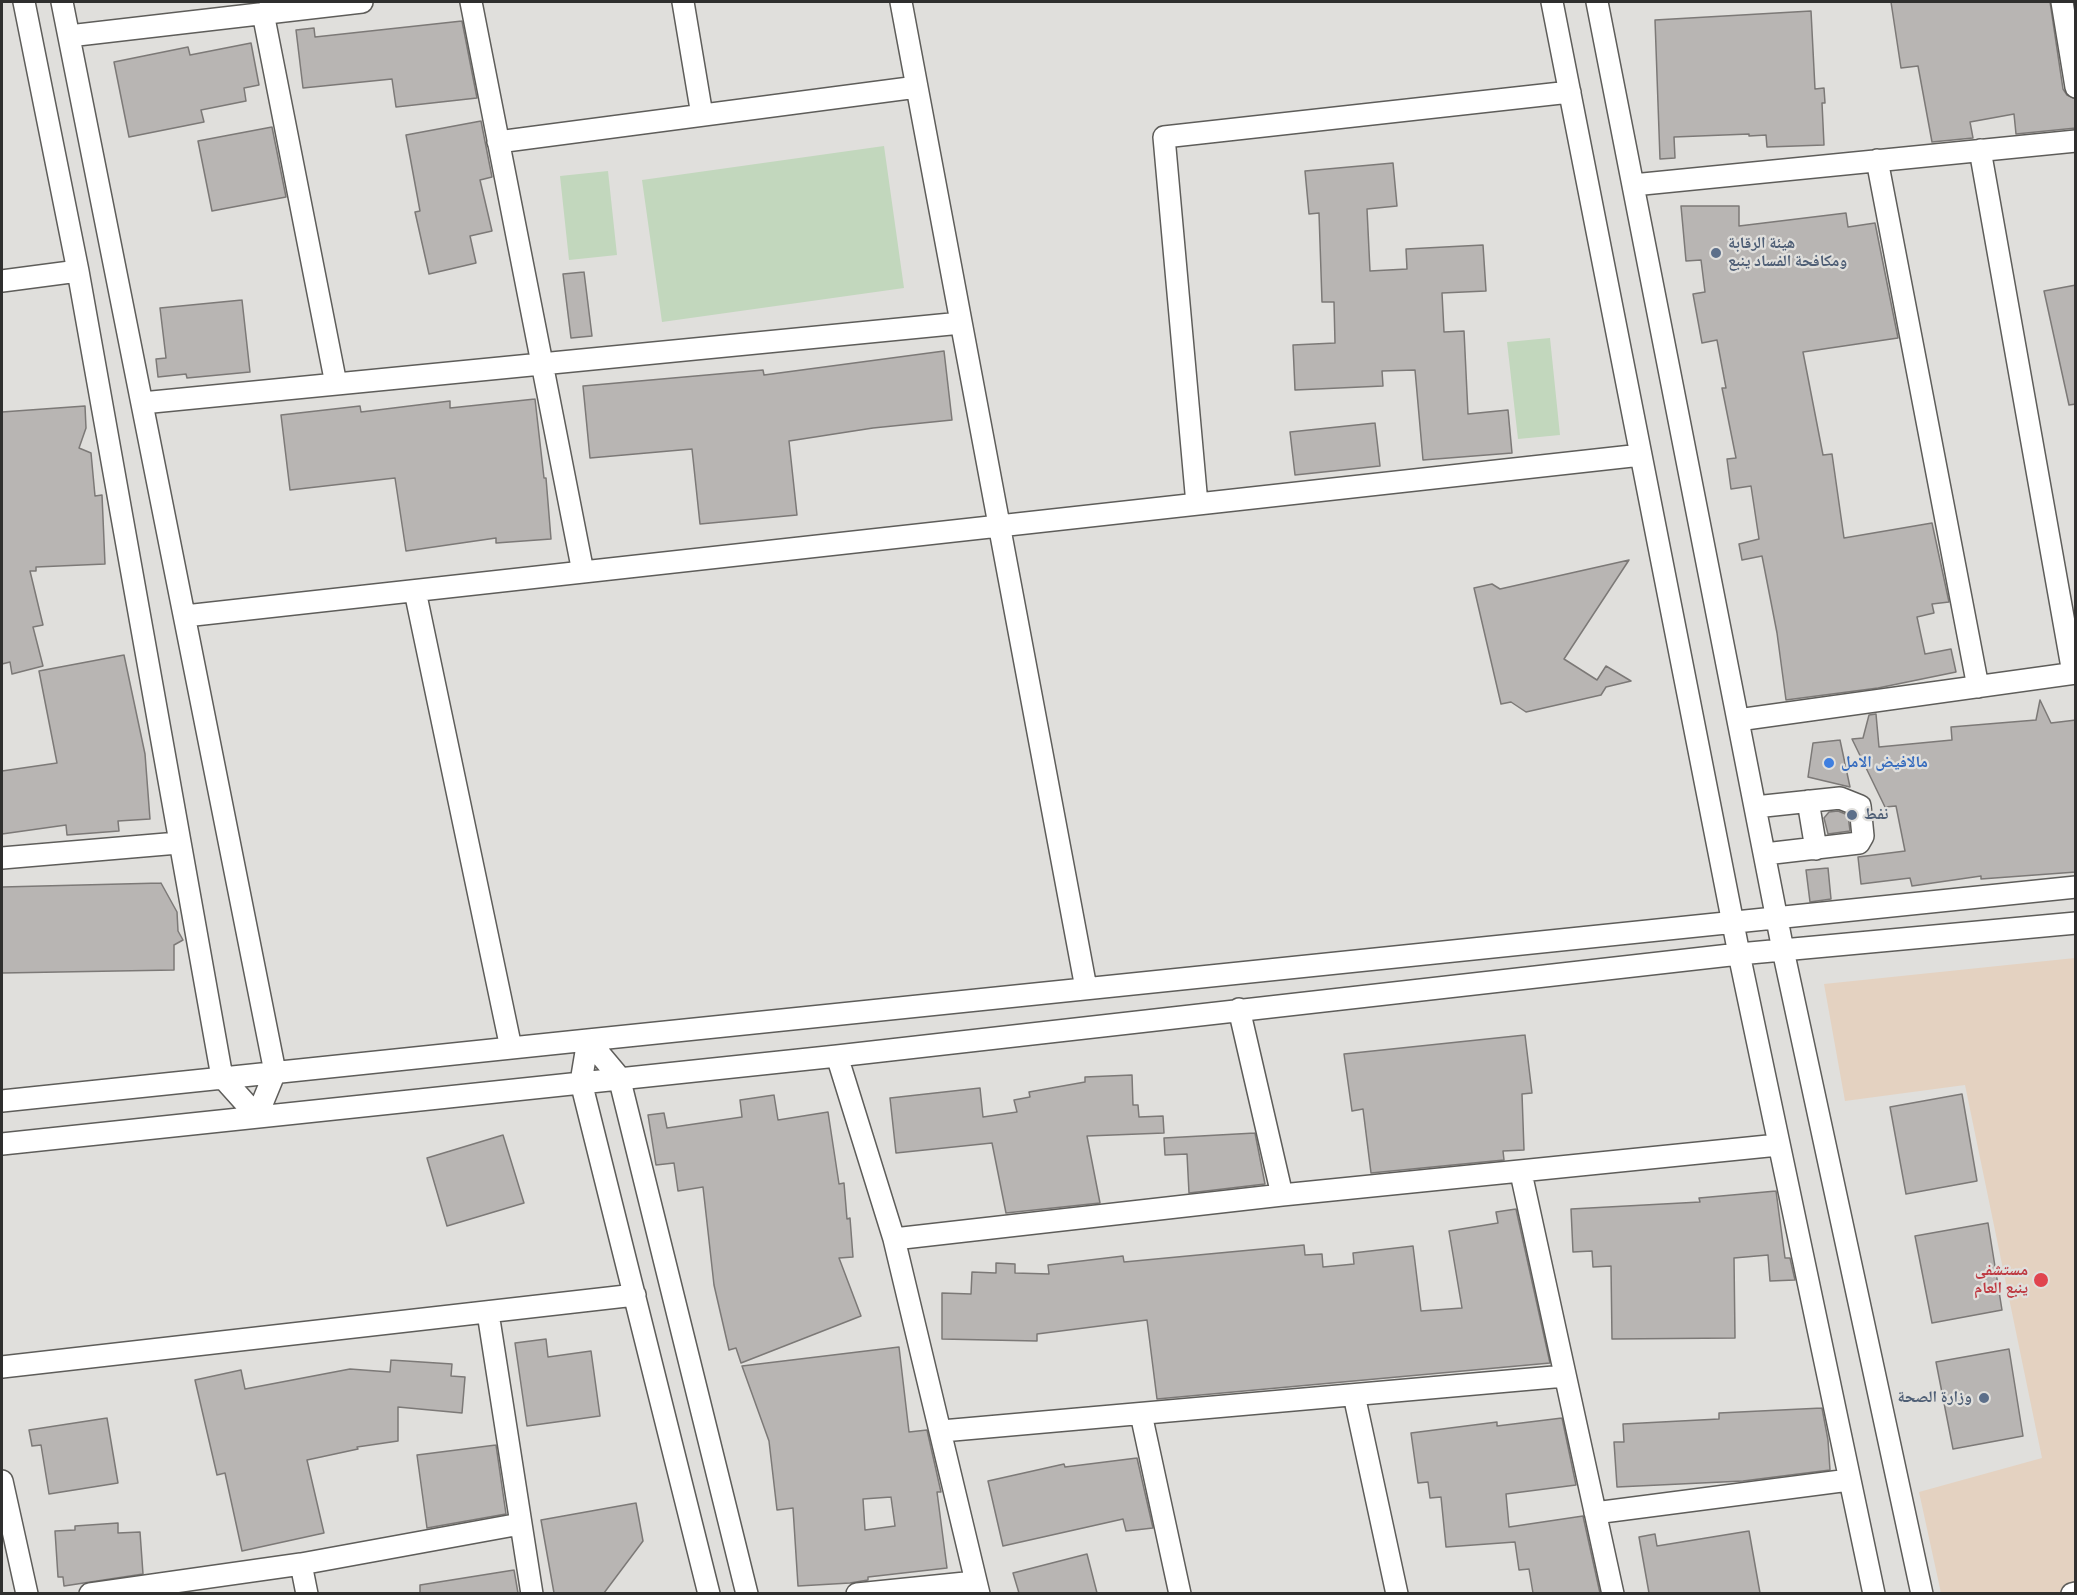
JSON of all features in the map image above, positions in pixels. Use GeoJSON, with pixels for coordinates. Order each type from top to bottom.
{"type":"FeatureCollection","features":[{"type":"Feature","properties":{"kind":"street"},"geometry":{"type":"LineString","coordinates":[[24,2],[78,271],[178,843],[222,1077],[257,1116]]}},
{"type":"Feature","properties":{"kind":"street"},"geometry":{"type":"LineString","coordinates":[[62,2],[275,1071],[257,1116]]}},
{"type":"Feature","properties":{"kind":"street"},"geometry":{"type":"LineString","coordinates":[[69,36],[362,2]]}},
{"type":"Feature","properties":{"kind":"street"},"geometry":{"type":"LineString","coordinates":[[471,2],[583,572]]}},
{"type":"Feature","properties":{"kind":"street"},"geometry":{"type":"LineString","coordinates":[[683,2],[702,115]]}},
{"type":"Feature","properties":{"kind":"street"},"geometry":{"type":"LineString","coordinates":[[901,2],[1086,988]]}},
{"type":"Feature","properties":{"kind":"street"},"geometry":{"type":"LineString","coordinates":[[1552,2],[1732,921],[1874,1593]]}},
{"type":"Feature","properties":{"kind":"street"},"geometry":{"type":"LineString","coordinates":[[1597,2],[1776,916],[1922,1593]]}},
{"type":"Feature","properties":{"kind":"street"},"geometry":{"type":"LineString","coordinates":[[2062,2],[2076,87]]}},
{"type":"Feature","properties":{"kind":"street"},"geometry":{"type":"LineString","coordinates":[[263,13],[336,384]]}},
{"type":"Feature","properties":{"kind":"street"},"geometry":{"type":"LineString","coordinates":[[498,142],[917,87]]}},
{"type":"Feature","properties":{"kind":"street"},"geometry":{"type":"LineString","coordinates":[[1197,504],[1164,137],[1570,92]]}},
{"type":"Feature","properties":{"kind":"street"},"geometry":{"type":"LineString","coordinates":[[1633,185],[2076,141]]}},
{"type":"Feature","properties":{"kind":"street"},"geometry":{"type":"LineString","coordinates":[[1738,720],[2074,673],[1980,150]]}},
{"type":"Feature","properties":{"kind":"street"},"geometry":{"type":"LineString","coordinates":[[1877,160],[1978,687]]}},
{"type":"Feature","properties":{"kind":"street"},"geometry":{"type":"LineString","coordinates":[[2,281],[78,271]]}},
{"type":"Feature","properties":{"kind":"street"},"geometry":{"type":"LineString","coordinates":[[142,403],[961,323]]}},
{"type":"Feature","properties":{"kind":"street"},"geometry":{"type":"LineString","coordinates":[[185,616],[1641,455]]}},
{"type":"Feature","properties":{"kind":"street"},"geometry":{"type":"LineString","coordinates":[[415,591],[511,1048]]}},
{"type":"Feature","properties":{"kind":"street"},"geometry":{"type":"LineString","coordinates":[[1755,807],[1840,798],[1860,806],[1863,836],[1859,843],[1764,854]]}},
{"type":"Feature","properties":{"kind":"street"},"geometry":{"type":"LineString","coordinates":[[1808,801],[1816,849]]}},
{"type":"Feature","properties":{"kind":"street"},"geometry":{"type":"LineString","coordinates":[[2,858],[178,843]]}},
{"type":"Feature","properties":{"kind":"street"},"geometry":{"type":"LineString","coordinates":[[2,1101],[1776,916],[2076,887]]}},
{"type":"Feature","properties":{"kind":"street"},"geometry":{"type":"LineString","coordinates":[[2,1144],[619,1077],[837,1056],[1739,954],[2076,923]]}},
{"type":"Feature","properties":{"kind":"street"},"geometry":{"type":"LineString","coordinates":[[1239,1010],[1282,1195]]}},
{"type":"Feature","properties":{"kind":"street"},"geometry":{"type":"LineString","coordinates":[[588,1040],[619,1077],[747,1593]]}},
{"type":"Feature","properties":{"kind":"street"},"geometry":{"type":"LineString","coordinates":[[588,1040],[581,1082],[709,1593]]}},
{"type":"Feature","properties":{"kind":"street"},"geometry":{"type":"LineString","coordinates":[[837,1056],[894,1239],[942,1431],[977,1588],[856,1593]]}},
{"type":"Feature","properties":{"kind":"street"},"geometry":{"type":"LineString","coordinates":[[894,1239],[1282,1195],[1521,1173],[1778,1145]]}},
{"type":"Feature","properties":{"kind":"street"},"geometry":{"type":"LineString","coordinates":[[1521,1173],[1613,1593]]}},
{"type":"Feature","properties":{"kind":"street"},"geometry":{"type":"LineString","coordinates":[[2,1367],[635,1295]]}},
{"type":"Feature","properties":{"kind":"street"},"geometry":{"type":"LineString","coordinates":[[488,1313],[532,1593]]}},
{"type":"Feature","properties":{"kind":"street"},"geometry":{"type":"LineString","coordinates":[[942,1431],[1565,1376]]}},
{"type":"Feature","properties":{"kind":"street"},"geometry":{"type":"LineString","coordinates":[[1354,1395],[1397,1593]]}},
{"type":"Feature","properties":{"kind":"street"},"geometry":{"type":"LineString","coordinates":[[1141,1414],[1180,1593]]}},
{"type":"Feature","properties":{"kind":"street"},"geometry":{"type":"LineString","coordinates":[[1595,1513],[1849,1480]]}},
{"type":"Feature","properties":{"kind":"street"},"geometry":{"type":"LineString","coordinates":[[2,1481],[27,1593]]}},
{"type":"Feature","properties":{"kind":"street"},"geometry":{"type":"LineString","coordinates":[[90,1593],[301,1564],[520,1524]]}},
{"type":"Feature","properties":{"kind":"street"},"geometry":{"type":"LineString","coordinates":[[301,1564],[307,1593]]}},
{"type":"Feature","properties":{"kind":"shaded area","name":"مستشفى ينبع العام"},"geometry":{"type":"Polygon","coordinates":[[[2075,958],[2075,1593],[1941,1593],[1919,1492],[2042,1458],[1965,1085],[1845,1101],[1824,984],[2075,958]]]}},
{"type":"Feature","properties":{"kind":"green space"},"geometry":{"type":"Polygon","coordinates":[[[884,146],[904,288],[662,322],[642,180],[884,146]]]}},
{"type":"Feature","properties":{"kind":"green space"},"geometry":{"type":"Polygon","coordinates":[[[608,171],[617,255],[569,260],[560,176],[608,171]]]}},
{"type":"Feature","properties":{"kind":"green space"},"geometry":{"type":"Polygon","coordinates":[[[1550,338],[1560,435],[1518,439],[1507,342],[1550,338]]]}},
{"type":"Feature","properties":{"kind":"building"},"geometry":{"type":"Polygon","coordinates":[[[1891,2],[2050,2],[2063,89],[2067,95],[2076,99],[2076,128],[2016,134],[2014,114],[1970,122],[1973,138],[1932,142],[1918,66],[1901,68],[1891,2]]]}},
{"type":"Feature","properties":{"kind":"building"},"geometry":{"type":"Polygon","coordinates":[[[1811,11],[1815,89],[1824,88],[1825,103],[1822,103],[1824,145],[1767,147],[1766,135],[1749,136],[1749,134],[1674,137],[1675,158],[1660,159],[1655,20],[1811,11]]]}},
{"type":"Feature","properties":{"kind":"building"},"geometry":{"type":"Polygon","coordinates":[[[462,21],[477,98],[396,107],[392,79],[303,88],[296,30],[314,28],[315,37],[462,21]]]}},
{"type":"Feature","properties":{"kind":"building"},"geometry":{"type":"Polygon","coordinates":[[[251,43],[259,85],[244,88],[246,101],[201,110],[204,122],[129,137],[114,62],[188,47],[190,55],[251,43]]]}},
{"type":"Feature","properties":{"kind":"building"},"geometry":{"type":"Polygon","coordinates":[[[481,121],[492,177],[480,180],[492,231],[470,236],[476,263],[429,274],[415,212],[420,211],[406,135],[481,121]]]}},
{"type":"Feature","properties":{"kind":"building"},"geometry":{"type":"Polygon","coordinates":[[[272,127],[286,197],[212,211],[198,141],[272,127]]]}},
{"type":"Feature","properties":{"kind":"building"},"geometry":{"type":"Polygon","coordinates":[[[1393,163],[1397,206],[1367,209],[1370,271],[1407,269],[1406,249],[1483,245],[1486,291],[1442,293],[1444,332],[1464,331],[1468,414],[1508,410],[1512,453],[1423,460],[1415,370],[1382,371],[1383,386],[1295,390],[1293,345],[1335,343],[1334,302],[1322,302],[1319,213],[1309,214],[1305,171],[1393,163]]]}},
{"type":"Feature","properties":{"kind":"building"},"geometry":{"type":"Polygon","coordinates":[[[1681,206],[1739,206],[1739,226],[1846,213],[1848,227],[1875,223],[1898,338],[1803,352],[1823,455],[1832,454],[1844,538],[1932,523],[1949,602],[1932,604],[1934,613],[1917,617],[1925,654],[1951,649],[1956,672],[1878,688],[1786,700],[1777,633],[1762,556],[1742,560],[1739,544],[1759,539],[1751,486],[1731,489],[1727,459],[1736,458],[1722,388],[1726,388],[1717,340],[1702,343],[1693,294],[1705,292],[1701,260],[1686,261],[1681,206]]]}},
{"type":"Feature","properties":{"kind":"building"},"geometry":{"type":"Polygon","coordinates":[[[584,272],[592,336],[571,338],[563,274],[584,272]]]}},
{"type":"Feature","properties":{"kind":"building"},"geometry":{"type":"Polygon","coordinates":[[[2076,285],[2076,404],[2069,405],[2044,291],[2076,285]]]}},
{"type":"Feature","properties":{"kind":"building"},"geometry":{"type":"Polygon","coordinates":[[[242,300],[250,372],[187,378],[186,374],[158,377],[156,359],[166,358],[160,308],[242,300]]]}},
{"type":"Feature","properties":{"kind":"building"},"geometry":{"type":"Polygon","coordinates":[[[944,351],[952,420],[873,428],[789,441],[797,515],[700,524],[692,449],[590,458],[583,386],[763,370],[764,375],[944,351]]]}},
{"type":"Feature","properties":{"kind":"building"},"geometry":{"type":"Polygon","coordinates":[[[535,399],[544,478],[546,478],[551,539],[496,543],[496,538],[406,551],[395,478],[290,490],[281,415],[360,406],[361,412],[450,401],[450,408],[535,399]]]}},
{"type":"Feature","properties":{"kind":"building"},"geometry":{"type":"Polygon","coordinates":[[[85,406],[86,428],[79,448],[91,453],[95,496],[102,495],[105,564],[36,567],[36,571],[30,571],[43,625],[33,627],[43,666],[12,674],[10,662],[2,664],[2,412],[85,406]]]}},
{"type":"Feature","properties":{"kind":"building"},"geometry":{"type":"Polygon","coordinates":[[[1375,423],[1380,466],[1295,475],[1290,432],[1375,423]]]}},
{"type":"Feature","properties":{"kind":"building"},"geometry":{"type":"Polygon","coordinates":[[[1629,560],[1564,659],[1597,680],[1606,666],[1631,681],[1606,687],[1601,695],[1526,712],[1511,702],[1501,704],[1474,588],[1492,584],[1500,589],[1629,560]]]}},
{"type":"Feature","properties":{"kind":"building"},"geometry":{"type":"Polygon","coordinates":[[[124,655],[145,754],[150,819],[118,821],[119,831],[67,835],[66,825],[2,834],[2,771],[57,763],[39,671],[124,655]]]}},
{"type":"Feature","properties":{"kind":"building"},"geometry":{"type":"Polygon","coordinates":[[[2040,700],[2051,723],[2076,720],[2076,872],[1981,879],[1981,876],[1912,886],[1910,878],[1861,884],[1858,857],[1905,851],[1896,806],[1885,807],[1852,739],[1863,738],[1869,715],[1876,714],[1879,747],[1952,740],[1951,727],[2036,720],[2040,700]]]}},
{"type":"Feature","properties":{"kind":"building"},"geometry":{"type":"Polygon","coordinates":[[[1840,740],[1850,787],[1808,777],[1813,743],[1840,740]]]}},
{"type":"Feature","properties":{"kind":"building"},"geometry":{"type":"Polygon","coordinates":[[[1838,811],[1848,815],[1850,831],[1828,834],[1824,818],[1829,812],[1838,811]]]}},
{"type":"Feature","properties":{"kind":"building"},"geometry":{"type":"Polygon","coordinates":[[[1828,868],[1831,899],[1810,902],[1806,870],[1828,868]]]}},
{"type":"Feature","properties":{"kind":"building"},"geometry":{"type":"Polygon","coordinates":[[[161,883],[177,912],[178,931],[183,940],[174,945],[174,970],[2,973],[2,887],[161,883]]]}},
{"type":"Feature","properties":{"kind":"building"},"geometry":{"type":"Polygon","coordinates":[[[1525,1035],[1532,1093],[1522,1094],[1524,1150],[1503,1151],[1504,1160],[1371,1173],[1363,1109],[1352,1111],[1344,1054],[1525,1035]]]}},
{"type":"Feature","properties":{"kind":"building"},"geometry":{"type":"Polygon","coordinates":[[[1132,1075],[1133,1105],[1138,1105],[1139,1117],[1163,1116],[1164,1133],[1087,1136],[1100,1203],[1006,1213],[992,1143],[896,1153],[890,1098],[980,1088],[983,1117],[1017,1112],[1014,1100],[1030,1097],[1029,1092],[1085,1082],[1085,1077],[1132,1075]]]}},
{"type":"Feature","properties":{"kind":"building"},"geometry":{"type":"Polygon","coordinates":[[[1962,1094],[1977,1181],[1906,1194],[1890,1107],[1962,1094]]]}},
{"type":"Feature","properties":{"kind":"building"},"geometry":{"type":"Polygon","coordinates":[[[774,1095],[778,1120],[828,1112],[839,1184],[844,1183],[853,1257],[839,1258],[861,1316],[741,1363],[736,1348],[729,1350],[714,1285],[703,1187],[678,1191],[674,1163],[656,1165],[648,1115],[664,1113],[667,1128],[742,1117],[740,1100],[774,1095]]]}},
{"type":"Feature","properties":{"kind":"building"},"geometry":{"type":"Polygon","coordinates":[[[1255,1133],[1265,1184],[1189,1193],[1187,1154],[1165,1155],[1164,1138],[1255,1133]]]}},
{"type":"Feature","properties":{"kind":"building"},"geometry":{"type":"Polygon","coordinates":[[[503,1135],[524,1203],[447,1226],[427,1158],[503,1135]]]}},
{"type":"Feature","properties":{"kind":"building"},"geometry":{"type":"Polygon","coordinates":[[[1776,1191],[1785,1258],[1790,1258],[1795,1280],[1770,1281],[1768,1255],[1734,1258],[1735,1338],[1612,1339],[1611,1266],[1593,1267],[1592,1251],[1573,1252],[1571,1209],[1700,1202],[1699,1198],[1776,1191]]]}},
{"type":"Feature","properties":{"kind":"building"},"geometry":{"type":"Polygon","coordinates":[[[1516,1209],[1550,1363],[1157,1399],[1147,1320],[1037,1334],[1037,1341],[942,1339],[942,1293],[971,1294],[972,1272],[996,1273],[996,1263],[1015,1264],[1015,1273],[1049,1274],[1048,1265],[1123,1256],[1124,1262],[1304,1245],[1305,1255],[1322,1254],[1323,1267],[1354,1264],[1353,1253],[1413,1246],[1421,1311],[1462,1308],[1449,1231],[1498,1223],[1496,1212],[1516,1209]]]}},
{"type":"Feature","properties":{"kind":"building"},"geometry":{"type":"Polygon","coordinates":[[[1988,1223],[2002,1310],[1932,1323],[1915,1236],[1988,1223]]]}},
{"type":"Feature","properties":{"kind":"building"},"geometry":{"type":"Polygon","coordinates":[[[546,1339],[548,1357],[591,1351],[600,1416],[527,1426],[515,1343],[546,1339]]]}},
{"type":"Feature","properties":{"kind":"building"},"geometry":{"type":"Polygon","coordinates":[[[899,1347],[909,1432],[927,1430],[941,1492],[937,1492],[947,1568],[868,1577],[868,1580],[850,1583],[798,1586],[793,1508],[777,1510],[769,1441],[742,1366],[899,1347]],[[891,1497],[863,1499],[865,1530],[895,1526],[891,1497]]]}},
{"type":"Feature","properties":{"kind":"building"},"geometry":{"type":"Polygon","coordinates":[[[2009,1349],[2023,1436],[1953,1449],[1936,1362],[2009,1349]]]}},
{"type":"Feature","properties":{"kind":"building"},"geometry":{"type":"Polygon","coordinates":[[[391,1360],[452,1364],[451,1376],[465,1377],[462,1413],[398,1407],[398,1441],[357,1447],[358,1449],[307,1460],[324,1533],[242,1551],[225,1473],[217,1475],[195,1380],[241,1370],[245,1389],[350,1369],[390,1372],[391,1360]]]}},
{"type":"Feature","properties":{"kind":"building"},"geometry":{"type":"Polygon","coordinates":[[[1822,1408],[1828,1440],[1830,1470],[1743,1481],[1617,1487],[1614,1442],[1624,1442],[1623,1424],[1719,1419],[1719,1413],[1822,1408]]]}},
{"type":"Feature","properties":{"kind":"building"},"geometry":{"type":"Polygon","coordinates":[[[107,1418],[118,1483],[49,1494],[41,1445],[32,1446],[29,1430],[107,1418]]]}},
{"type":"Feature","properties":{"kind":"building"},"geometry":{"type":"Polygon","coordinates":[[[1562,1418],[1576,1485],[1506,1494],[1509,1527],[1583,1516],[1600,1593],[1533,1593],[1529,1569],[1519,1570],[1515,1542],[1446,1547],[1441,1497],[1430,1498],[1428,1482],[1418,1483],[1411,1433],[1497,1422],[1497,1426],[1562,1418]]]}},
{"type":"Feature","properties":{"kind":"building"},"geometry":{"type":"Polygon","coordinates":[[[496,1445],[506,1514],[427,1528],[417,1455],[496,1445]]]}},
{"type":"Feature","properties":{"kind":"building"},"geometry":{"type":"Polygon","coordinates":[[[1137,1458],[1153,1528],[1126,1531],[1123,1519],[1003,1546],[988,1481],[1064,1464],[1065,1467],[1137,1458]]]}},
{"type":"Feature","properties":{"kind":"building"},"geometry":{"type":"Polygon","coordinates":[[[636,1503],[643,1541],[604,1593],[554,1593],[541,1520],[636,1503]]]}},
{"type":"Feature","properties":{"kind":"building"},"geometry":{"type":"Polygon","coordinates":[[[118,1523],[118,1533],[140,1532],[143,1574],[64,1586],[63,1577],[58,1577],[55,1531],[75,1530],[75,1526],[118,1523]]]}},
{"type":"Feature","properties":{"kind":"building"},"geometry":{"type":"Polygon","coordinates":[[[1749,1531],[1760,1593],[1649,1593],[1639,1537],[1655,1534],[1657,1546],[1749,1531]]]}},
{"type":"Feature","properties":{"kind":"building"},"geometry":{"type":"Polygon","coordinates":[[[1087,1554],[1097,1593],[1019,1593],[1013,1573],[1087,1554]]]}},
{"type":"Feature","properties":{"kind":"building"},"geometry":{"type":"Polygon","coordinates":[[[514,1570],[518,1593],[420,1593],[420,1585],[514,1570]]]}},
{"type":"Feature","properties":{"kind":"place","name":"هيئة الرقابة ومكافحة الفساد ينبع"},"geometry":{"type":"Point","coordinates":[1716,253]}},
{"type":"Feature","properties":{"kind":"place","name":"مالافيض الامل"},"geometry":{"type":"Point","coordinates":[1829,763]}},
{"type":"Feature","properties":{"kind":"place","name":"نفط"},"geometry":{"type":"Point","coordinates":[1852,815]}},
{"type":"Feature","properties":{"kind":"place","name":"مستشفى ينبع العام"},"geometry":{"type":"Point","coordinates":[2041,1280]}},
{"type":"Feature","properties":{"kind":"place","name":"وزارة الصحة"},"geometry":{"type":"Point","coordinates":[1984,1398]}}]}
